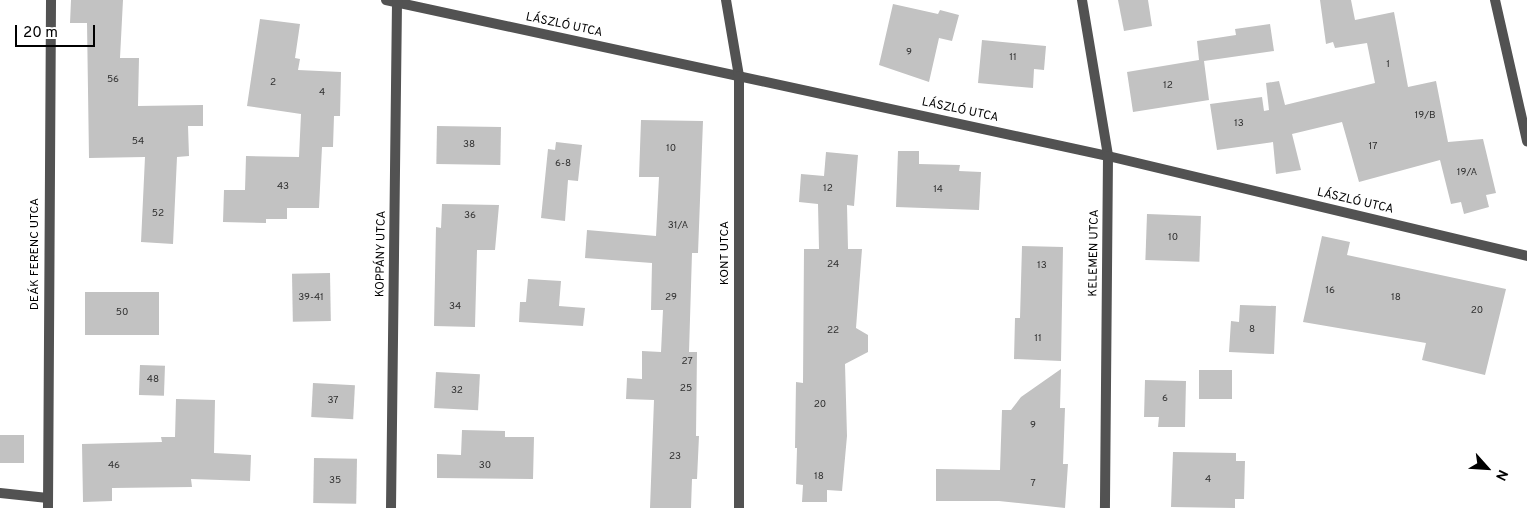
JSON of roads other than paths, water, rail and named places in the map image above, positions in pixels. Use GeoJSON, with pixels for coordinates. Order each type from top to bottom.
{"type":"FeatureCollection","features":[{"type":"Feature","properties":{"kind":"street","name":"DEÁK FERENC UTCA"},"geometry":{"type":"LineString","coordinates":[[48,503],[51,0]]}},
{"type":"Feature","properties":{"kind":"street","name":"LÁSZLÓ UTCA"},"geometry":{"type":"LineString","coordinates":[[386,0],[1108,156],[1527,256]]}},
{"type":"Feature","properties":{"kind":"street","name":"KONT UTCA"},"geometry":{"type":"LineString","coordinates":[[726,0],[739,76],[739,508]]}},
{"type":"Feature","properties":{"kind":"street","name":"KELEMEN UTCA"},"geometry":{"type":"LineString","coordinates":[[1082,0],[1108,156],[1105,508]]}},
{"type":"Feature","properties":{"kind":"street"},"geometry":{"type":"LineString","coordinates":[[1495,0],[1527,141]]}},
{"type":"Feature","properties":{"kind":"street","name":"KOPPÁNY UTCA"},"geometry":{"type":"LineString","coordinates":[[391,508],[397,2]]}},
{"type":"Feature","properties":{"kind":"street"},"geometry":{"type":"LineString","coordinates":[[0,493],[48,503]]}}]}
